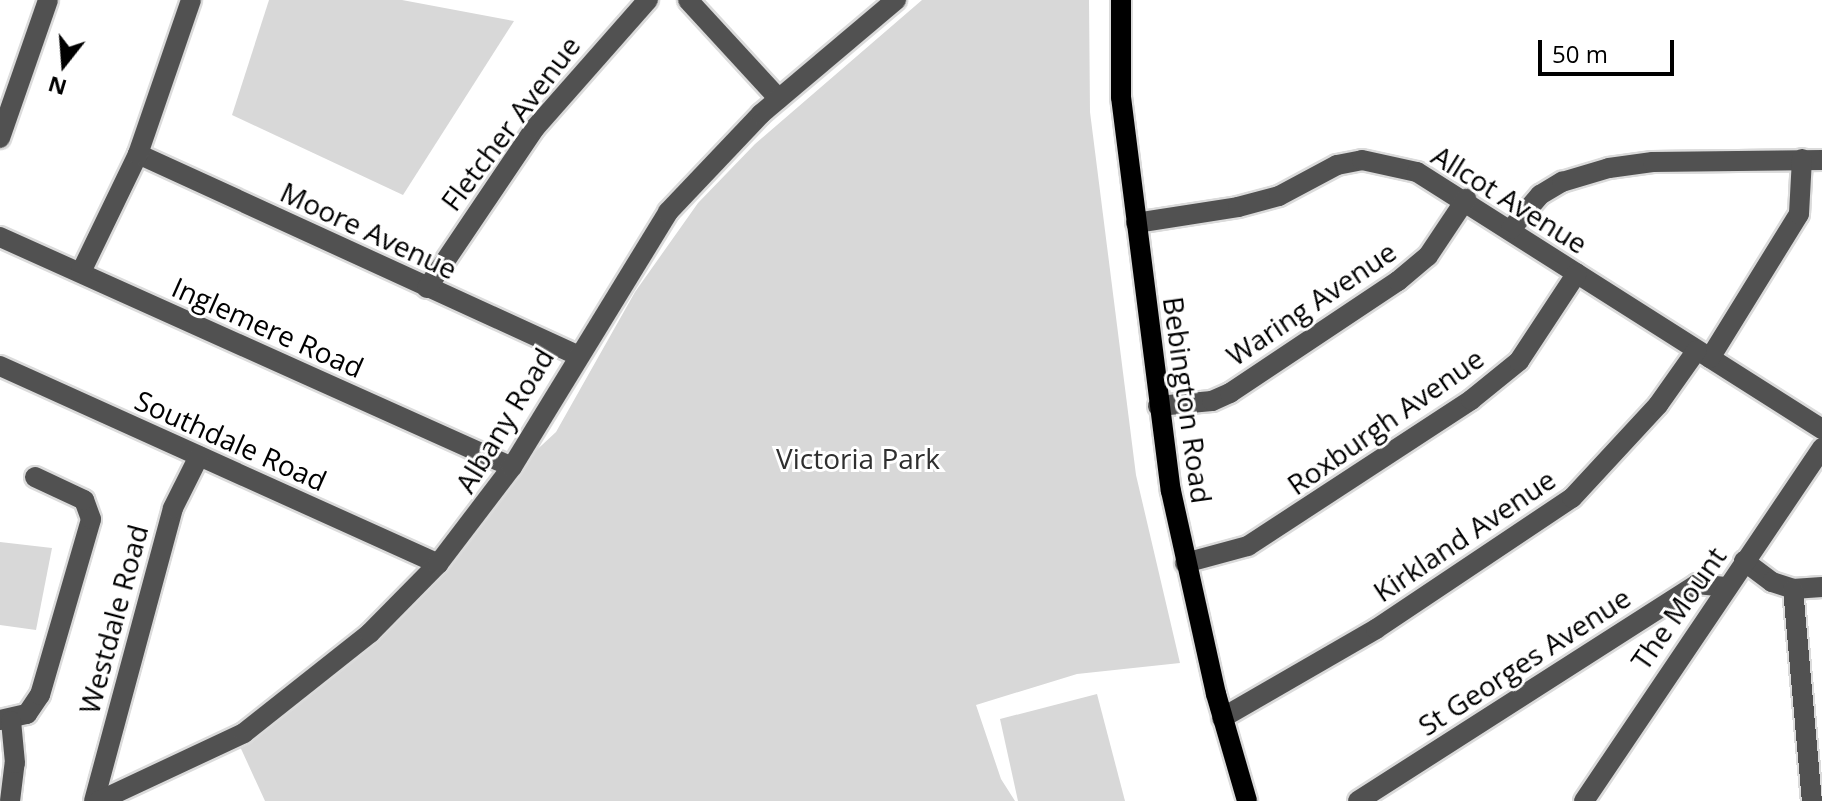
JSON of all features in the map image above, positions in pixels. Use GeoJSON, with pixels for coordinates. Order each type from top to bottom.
{"type":"FeatureCollection","features":[{"type":"Feature","properties":{"kind":"main road","name":"Bebington Road"},"geometry":{"type":"LineString","coordinates":[[1121,0],[1121,97],[1158,406],[1185,563],[1222,718],[1247,801]]}},
{"type":"Feature","properties":{"kind":"street"},"geometry":{"type":"LineString","coordinates":[[0,138],[48,0]]}},
{"type":"Feature","properties":{"kind":"street"},"geometry":{"type":"LineString","coordinates":[[81,272],[138,154],[191,0]]}},
{"type":"Feature","properties":{"kind":"street","name":"Fletcher Avenue"},"geometry":{"type":"LineString","coordinates":[[427,288],[535,128],[648,0]]}},
{"type":"Feature","properties":{"kind":"street"},"geometry":{"type":"LineString","coordinates":[[688,0],[779,99]]}},
{"type":"Feature","properties":{"kind":"street","name":"Albany Road"},"geometry":{"type":"LineString","coordinates":[[96,801],[244,733],[370,633],[438,564],[512,467],[577,355],[668,212],[713,160],[779,99],[896,0]]}},
{"type":"Feature","properties":{"kind":"street","name":"Moore Avenue"},"geometry":{"type":"LineString","coordinates":[[138,154],[577,355]]}},
{"type":"Feature","properties":{"kind":"street","name":"Allcot Avenue"},"geometry":{"type":"LineString","coordinates":[[1136,223],[1238,207],[1279,196],[1337,165],[1362,160],[1417,172],[1466,199],[1822,429]]}},
{"type":"Feature","properties":{"kind":"street"},"geometry":{"type":"LineString","coordinates":[[1511,229],[1540,195],[1562,182],[1609,168],[1812,160]]}},
{"type":"Feature","properties":{"kind":"street","name":"Kirkland Avenue"},"geometry":{"type":"LineString","coordinates":[[1222,718],[1376,629],[1572,498],[1704,354],[1799,214],[1812,160]]}},
{"type":"Feature","properties":{"kind":"street","name":"Waring Avenue"},"geometry":{"type":"LineString","coordinates":[[1158,406],[1212,401],[1230,393],[1398,281],[1428,256],[1466,199]]}},
{"type":"Feature","properties":{"kind":"street","name":"Inglemere Road"},"geometry":{"type":"LineString","coordinates":[[0,237],[512,467]]}},
{"type":"Feature","properties":{"kind":"street","name":"Roxburgh Avenue"},"geometry":{"type":"LineString","coordinates":[[1185,563],[1248,546],[1471,400],[1519,361],[1577,273]]}},
{"type":"Feature","properties":{"kind":"street","name":"Southdale Road"},"geometry":{"type":"LineString","coordinates":[[0,366],[438,564]]}},
{"type":"Feature","properties":{"kind":"street","name":"The Mount"},"geometry":{"type":"LineString","coordinates":[[1584,801],[1725,587],[1822,448]]}},
{"type":"Feature","properties":{"kind":"street","name":"Westdale Road"},"geometry":{"type":"LineString","coordinates":[[96,801],[173,508],[199,456]]}},
{"type":"Feature","properties":{"kind":"street"},"geometry":{"type":"LineString","coordinates":[[10,801],[15,763],[6,720],[27,714],[40,695],[91,519],[84,500],[35,477]]}},
{"type":"Feature","properties":{"kind":"street"},"geometry":{"type":"LineString","coordinates":[[1744,561],[1772,582],[1793,589],[1822,587]]}},
{"type":"Feature","properties":{"kind":"street","name":"St Georges Avenue"},"geometry":{"type":"LineString","coordinates":[[1358,801],[1697,584],[1725,587]]}},
{"type":"Feature","properties":{"kind":"street"},"geometry":{"type":"LineString","coordinates":[[1793,589],[1812,801]]}},
{"type":"Feature","properties":{"kind":"green space"},"geometry":{"type":"Polygon","coordinates":[[[269,0],[402,0],[514,21],[403,195],[232,115],[269,0]]]}},
{"type":"Feature","properties":{"kind":"green space","name":"Victoria Park"},"geometry":{"type":"Polygon","coordinates":[[[922,0],[1089,0],[1090,112],[1136,475],[1180,663],[1077,674],[976,705],[1001,779],[1015,801],[265,801],[237,740],[372,635],[514,471],[556,432],[635,292],[698,203],[755,144],[922,0]]]}},
{"type":"Feature","properties":{"kind":"green space"},"geometry":{"type":"Polygon","coordinates":[[[0,542],[52,548],[36,630],[0,625],[0,542]]]}},
{"type":"Feature","properties":{"kind":"green space"},"geometry":{"type":"Polygon","coordinates":[[[1097,694],[1125,801],[1018,801],[1000,719],[1097,694]]]}}]}
